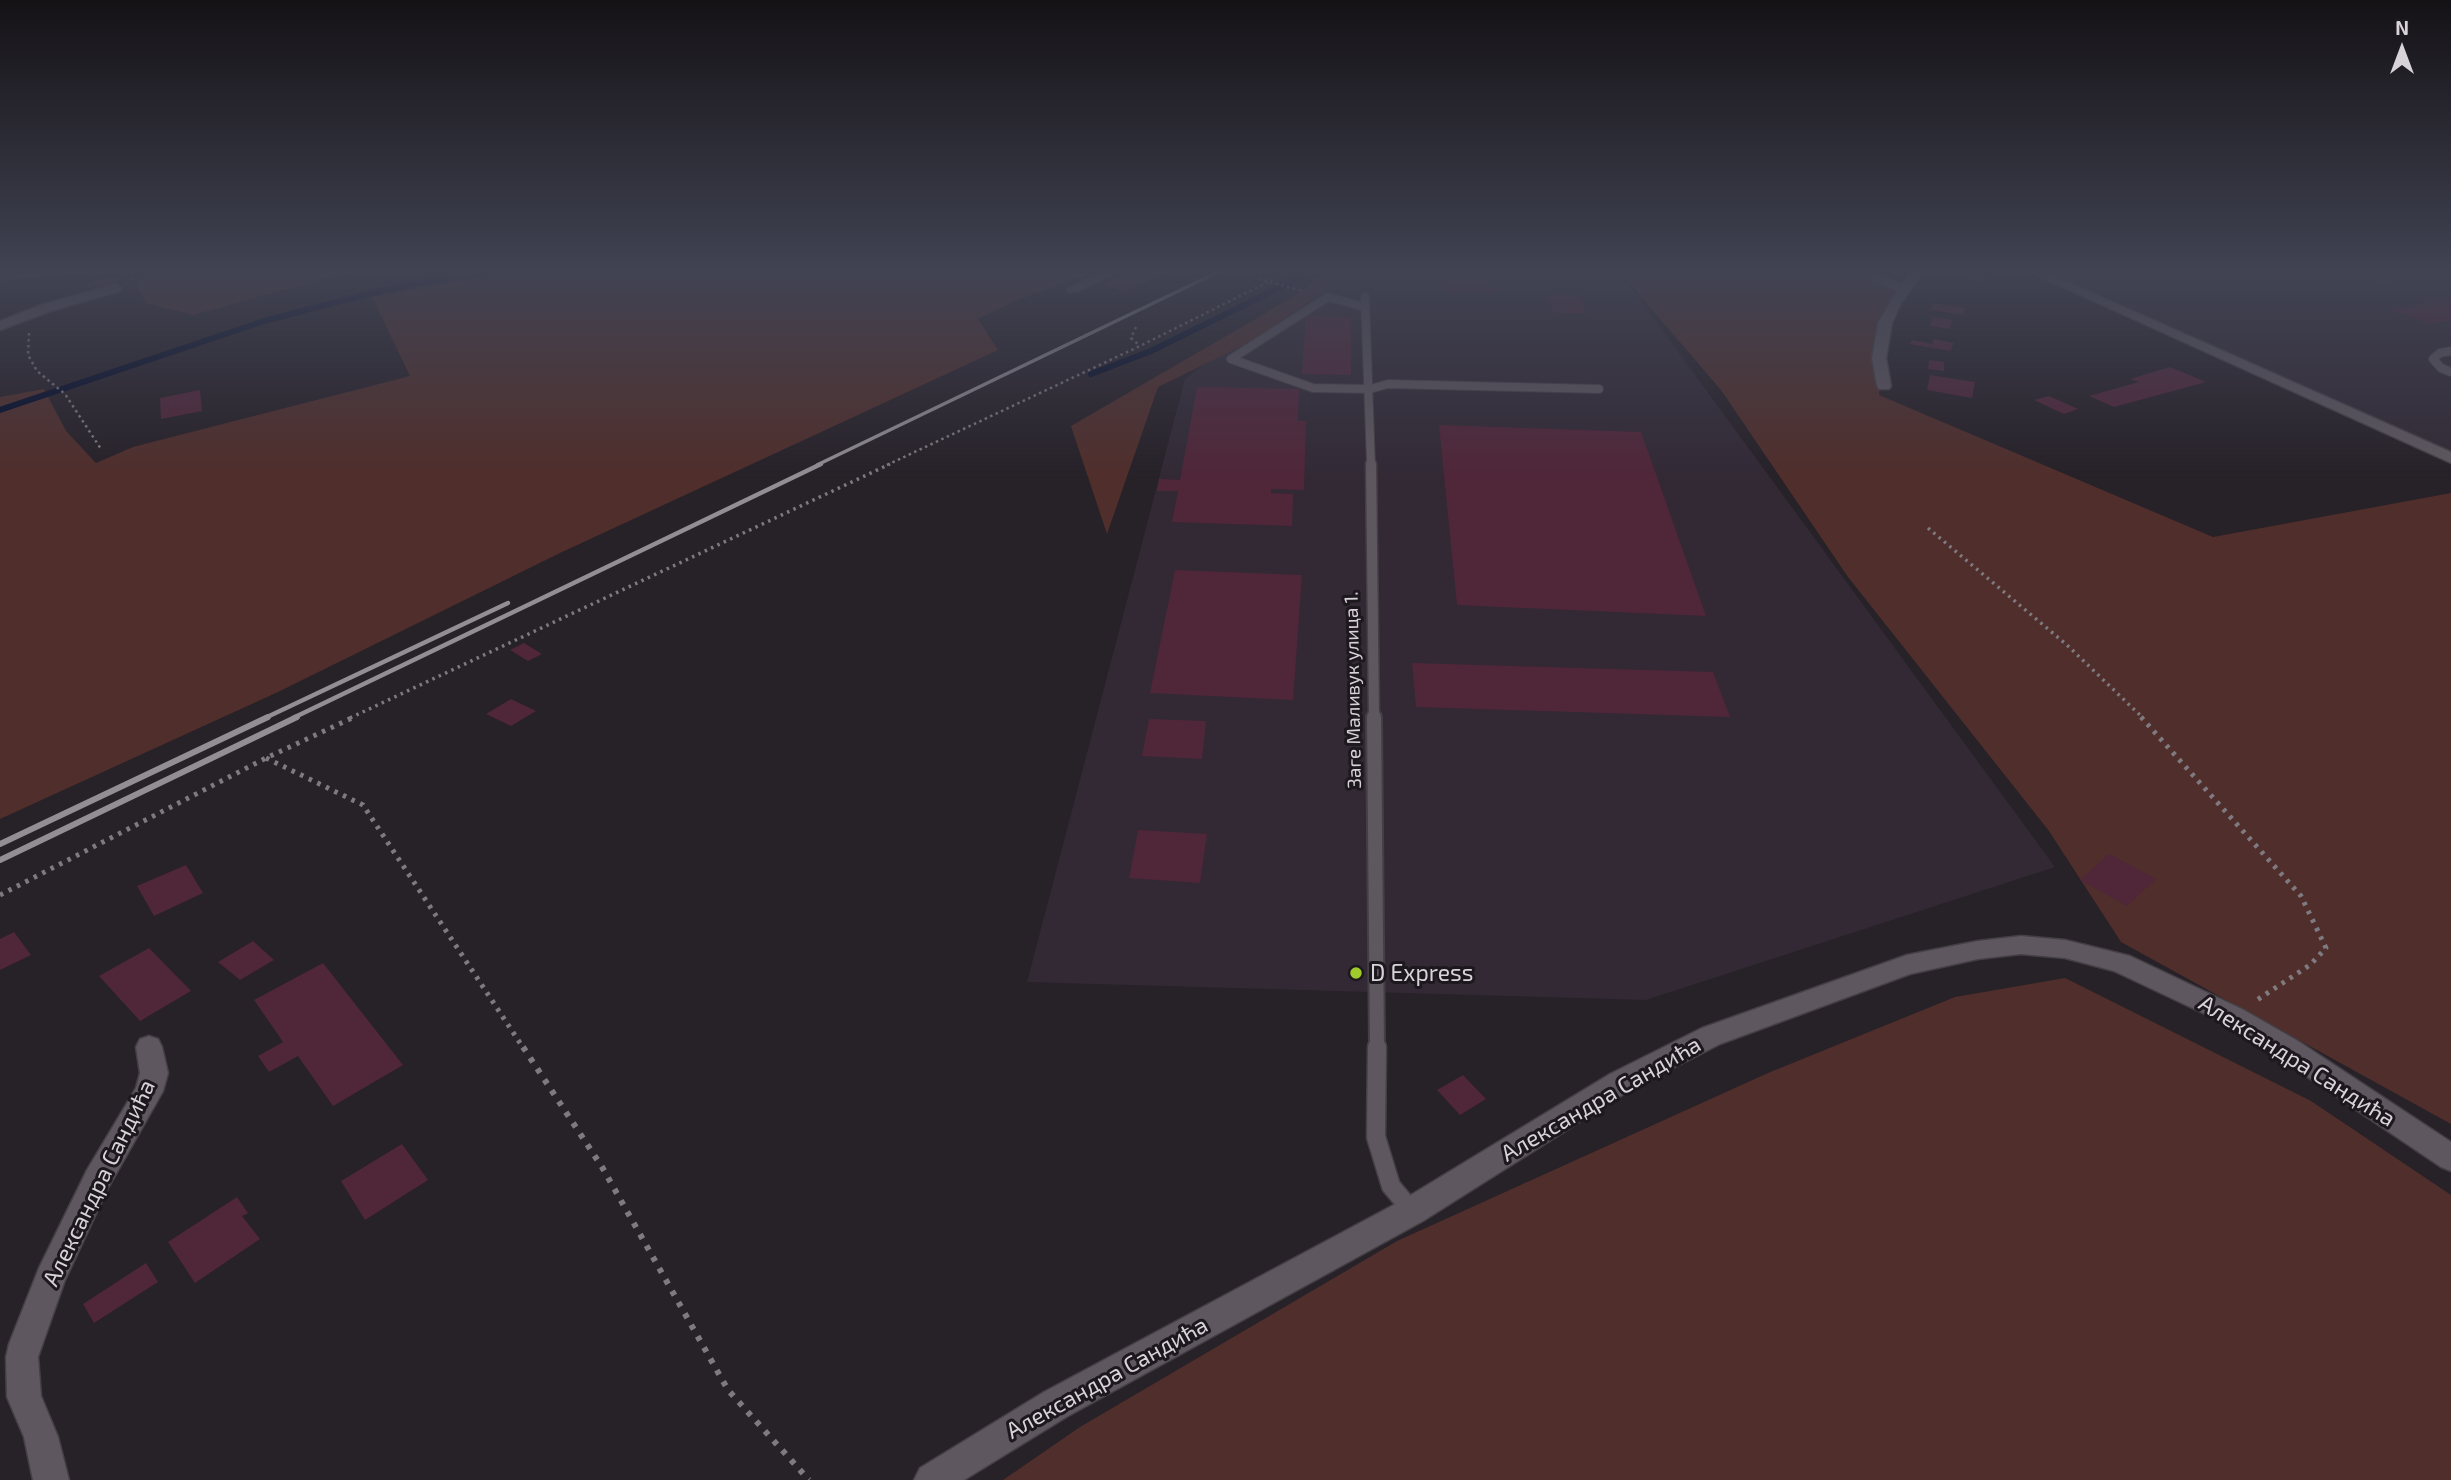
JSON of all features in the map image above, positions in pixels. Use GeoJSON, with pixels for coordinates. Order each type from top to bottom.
{"type":"FeatureCollection","features":[{"type":"Feature","properties":{"kind":"street"},"geometry":{"type":"LineString","coordinates":[[1882,340],[1879,358],[1884,386]]}},
{"type":"Feature","properties":{"kind":"street"},"geometry":{"type":"LineString","coordinates":[[2187,340],[2451,458]]}},
{"type":"Feature","properties":{"kind":"street","name":"Александра Сандића"},"geometry":{"type":"LineString","coordinates":[[932,1480],[1056,1404],[1412,1211],[1620,1082],[1711,1036],[1907,965],[1978,950],[2021,945],[2065,949],[2122,963],[2232,1016],[2288,1049],[2451,1158]]}},
{"type":"Feature","properties":{"kind":"street","name":"Александра Сандића"},"geometry":{"type":"LineString","coordinates":[[51,1480],[41,1437],[24,1397],[22,1365],[25,1344],[50,1278],[92,1189],[149,1091],[154,1073],[149,1047]]}},
{"type":"Feature","properties":{"kind":"lane"},"geometry":{"type":"LineString","coordinates":[[1261,340],[1231,359],[1314,388],[1370,389],[1388,384],[1599,389]]}},
{"type":"Feature","properties":{"kind":"lane","name":"Заге Маливук улица 1."},"geometry":{"type":"LineString","coordinates":[[1367,340],[1370,389],[1378,1016],[1376,1137],[1391,1186],[1412,1211]]}},
{"type":"Feature","properties":{"kind":"lane"},"geometry":{"type":"LineString","coordinates":[[2451,351],[2440,353],[2433,359],[2441,368],[2451,372]]}},
{"type":"Feature","properties":{"kind":"path"},"geometry":{"type":"LineString","coordinates":[[28,340],[28,355],[37,371],[65,394],[101,449]]}},
{"type":"Feature","properties":{"kind":"path"},"geometry":{"type":"LineString","coordinates":[[1133,340],[1139,346]]}},
{"type":"Feature","properties":{"kind":"path"},"geometry":{"type":"LineString","coordinates":[[0,895],[266,758],[1151,340]]}},
{"type":"Feature","properties":{"kind":"path"},"geometry":{"type":"LineString","coordinates":[[1928,527],[2067,645],[2155,730],[2301,896],[2326,948],[2310,965],[2232,1016]]}},
{"type":"Feature","properties":{"kind":"path"},"geometry":{"type":"LineString","coordinates":[[266,758],[363,805],[602,1167],[728,1390],[809,1480]]}},
{"type":"Feature","properties":{"kind":"shaded area"},"geometry":{"type":"Polygon","coordinates":[[[393,340],[992,340],[998,350],[560,553],[278,692],[0,819],[0,397],[44,389],[66,431],[96,463],[133,447],[410,376],[393,340]]]}},
{"type":"Feature","properties":{"kind":"shaded area"},"geometry":{"type":"Polygon","coordinates":[[[1219,340],[1253,340],[1158,387],[1107,534],[1071,426],[1219,340]]]}},
{"type":"Feature","properties":{"kind":"shaded area","name":"D Express"},"geometry":{"type":"Polygon","coordinates":[[[1236,340],[1670,340],[2055,867],[1646,1000],[1027,982],[1185,379],[1236,340]]]}},
{"type":"Feature","properties":{"kind":"shaded area"},"geometry":{"type":"Polygon","coordinates":[[[1678,340],[1884,340],[1879,395],[2213,537],[2451,493],[2451,1124],[2121,942],[2049,831],[1848,577],[1721,390],[1678,340]]]}},
{"type":"Feature","properties":{"kind":"shaded area"},"geometry":{"type":"Polygon","coordinates":[[[2195,340],[2451,340],[2451,456],[2195,340]]]}},
{"type":"Feature","properties":{"kind":"shaded area"},"geometry":{"type":"Polygon","coordinates":[[[2065,978],[2311,1101],[2451,1195],[2451,1480],[1003,1480],[1080,1427],[1397,1241],[1768,1073],[1955,997],[2065,978]]]}},
{"type":"Feature","properties":{"kind":"building"},"geometry":{"type":"Polygon","coordinates":[[[1304,340],[1351,340],[1351,375],[1302,374],[1304,340]]]}},
{"type":"Feature","properties":{"kind":"building"},"geometry":{"type":"Polygon","coordinates":[[[1912,340],[1932,344],[1934,340],[1954,343],[1950,351],[1910,344],[1912,340]]]}},
{"type":"Feature","properties":{"kind":"building"},"geometry":{"type":"Polygon","coordinates":[[[1929,360],[1944,362],[1944,371],[1928,369],[1929,360]]]}},
{"type":"Feature","properties":{"kind":"building"},"geometry":{"type":"Polygon","coordinates":[[[2170,367],[2206,382],[2114,407],[2089,396],[2139,382],[2130,379],[2170,367]]]}},
{"type":"Feature","properties":{"kind":"building"},"geometry":{"type":"Polygon","coordinates":[[[1930,375],[1975,382],[1972,398],[1927,390],[1930,375]]]}},
{"type":"Feature","properties":{"kind":"building"},"geometry":{"type":"Polygon","coordinates":[[[1197,387],[1299,389],[1298,421],[1306,421],[1304,490],[1271,489],[1271,493],[1293,494],[1292,526],[1172,522],[1178,491],[1157,491],[1159,479],[1180,480],[1197,387]]]}},
{"type":"Feature","properties":{"kind":"building"},"geometry":{"type":"Polygon","coordinates":[[[200,390],[202,411],[161,419],[160,398],[200,390]]]}},
{"type":"Feature","properties":{"kind":"building"},"geometry":{"type":"Polygon","coordinates":[[[2049,396],[2078,409],[2064,414],[2034,400],[2049,396]]]}},
{"type":"Feature","properties":{"kind":"building"},"geometry":{"type":"Polygon","coordinates":[[[1439,425],[1641,432],[1706,616],[1457,605],[1439,425]]]}},
{"type":"Feature","properties":{"kind":"building"},"geometry":{"type":"Polygon","coordinates":[[[1175,570],[1302,575],[1293,700],[1150,693],[1175,570]]]}},
{"type":"Feature","properties":{"kind":"building"},"geometry":{"type":"Polygon","coordinates":[[[524,643],[542,654],[528,661],[510,650],[524,643]]]}},
{"type":"Feature","properties":{"kind":"building"},"geometry":{"type":"Polygon","coordinates":[[[1412,663],[1713,672],[1730,717],[1416,707],[1412,663]]]}},
{"type":"Feature","properties":{"kind":"building"},"geometry":{"type":"Polygon","coordinates":[[[511,699],[536,711],[511,726],[486,714],[511,699]]]}},
{"type":"Feature","properties":{"kind":"building"},"geometry":{"type":"Polygon","coordinates":[[[1149,719],[1206,721],[1202,759],[1142,756],[1149,719]]]}},
{"type":"Feature","properties":{"kind":"building"},"geometry":{"type":"Polygon","coordinates":[[[1138,830],[1207,834],[1200,883],[1129,878],[1138,830]]]}},
{"type":"Feature","properties":{"kind":"building"},"geometry":{"type":"Polygon","coordinates":[[[2109,854],[2156,879],[2127,906],[2080,880],[2109,854]]]}},
{"type":"Feature","properties":{"kind":"building"},"geometry":{"type":"Polygon","coordinates":[[[186,865],[203,893],[154,916],[137,886],[186,865]]]}},
{"type":"Feature","properties":{"kind":"building"},"geometry":{"type":"Polygon","coordinates":[[[14,932],[31,955],[0,970],[0,939],[14,932]]]}},
{"type":"Feature","properties":{"kind":"building"},"geometry":{"type":"Polygon","coordinates":[[[253,941],[274,960],[240,980],[218,962],[253,941]]]}},
{"type":"Feature","properties":{"kind":"building"},"geometry":{"type":"Polygon","coordinates":[[[149,948],[191,991],[140,1021],[99,976],[149,948]]]}},
{"type":"Feature","properties":{"kind":"building"},"geometry":{"type":"Polygon","coordinates":[[[323,963],[403,1065],[333,1106],[298,1056],[269,1072],[258,1056],[283,1042],[254,1000],[323,963]]]}},
{"type":"Feature","properties":{"kind":"building"},"geometry":{"type":"Polygon","coordinates":[[[1463,1075],[1486,1099],[1460,1115],[1437,1090],[1463,1075]]]}},
{"type":"Feature","properties":{"kind":"building"},"geometry":{"type":"Polygon","coordinates":[[[402,1144],[428,1180],[365,1220],[341,1181],[402,1144]]]}},
{"type":"Feature","properties":{"kind":"building"},"geometry":{"type":"Polygon","coordinates":[[[237,1197],[248,1213],[242,1216],[260,1239],[195,1283],[168,1242],[237,1197]]]}},
{"type":"Feature","properties":{"kind":"building"},"geometry":{"type":"Polygon","coordinates":[[[146,1263],[158,1282],[94,1323],[83,1304],[146,1263]]]}},
{"type":"Feature","properties":{"kind":"waterway"},"geometry":{"type":"LineString","coordinates":[[0,410],[207,340]]}},
{"type":"Feature","properties":{"kind":"waterway"},"geometry":{"type":"LineString","coordinates":[[1091,374],[1173,340]]}},
{"type":"Feature","properties":{"kind":"railway"},"geometry":{"type":"LineString","coordinates":[[817,465],[1077,340]]}},
{"type":"Feature","properties":{"kind":"railway"},"geometry":{"type":"LineString","coordinates":[[293,718],[821,464]]}},
{"type":"Feature","properties":{"kind":"railway"},"geometry":{"type":"LineString","coordinates":[[265,718],[508,603]]}},
{"type":"Feature","properties":{"kind":"railway"},"geometry":{"type":"LineString","coordinates":[[0,844],[268,717]]}},
{"type":"Feature","properties":{"kind":"railway"},"geometry":{"type":"LineString","coordinates":[[0,860],[297,717]]}},
{"type":"Feature","properties":{"kind":"place","name":"D Express"},"geometry":{"type":"Point","coordinates":[1356,973]}}]}
